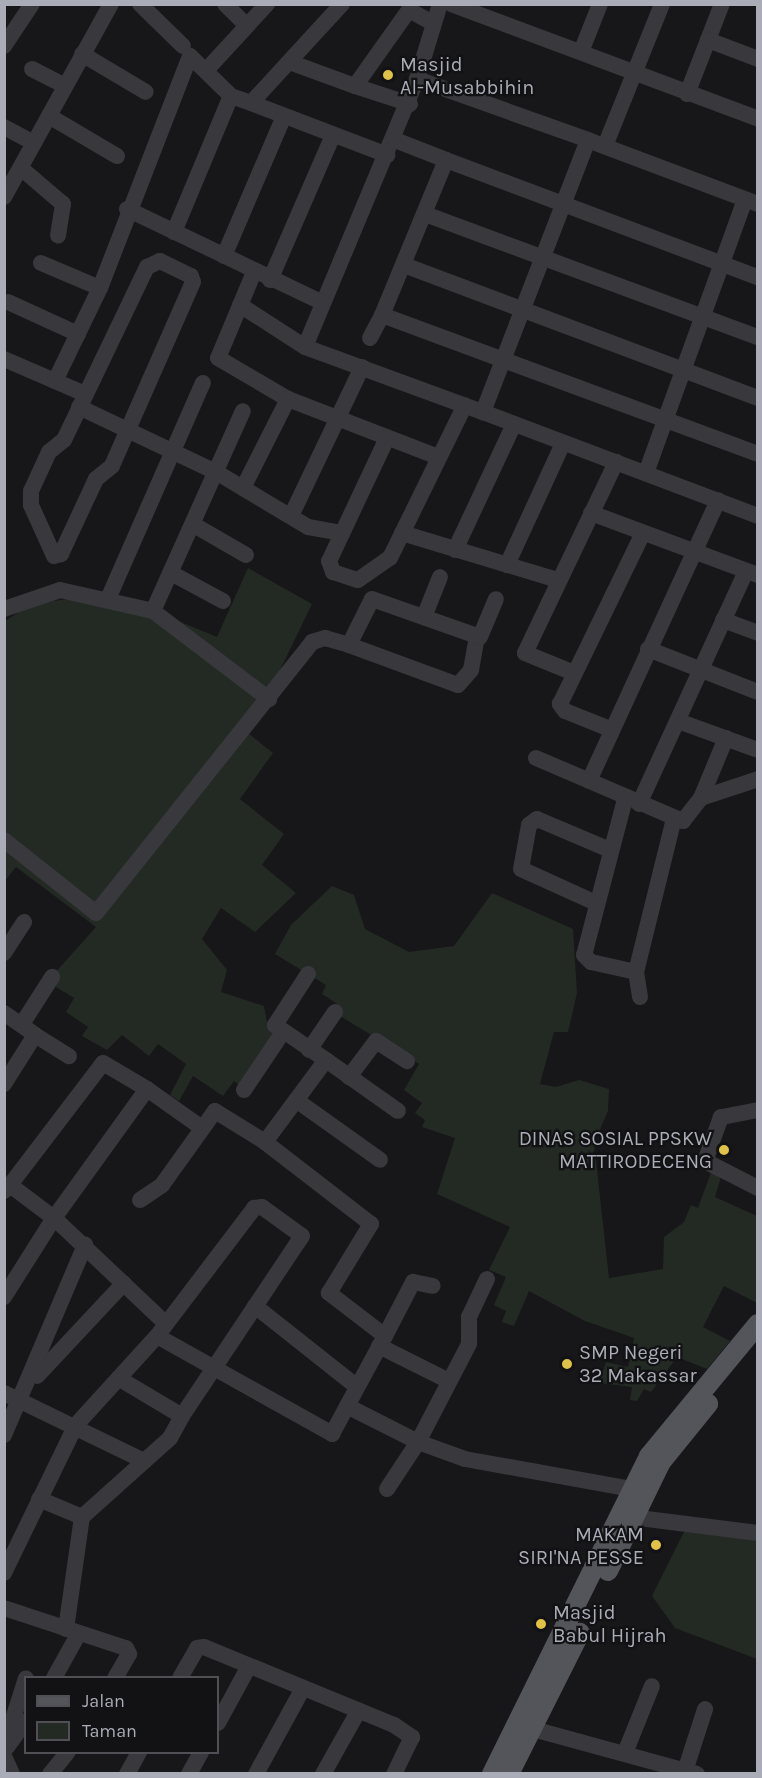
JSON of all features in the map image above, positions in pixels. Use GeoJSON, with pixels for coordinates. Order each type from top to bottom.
{"type":"FeatureCollection","features":[{"type":"Feature","properties":{"kind":"main road"},"geometry":{"type":"LineString","coordinates":[[502,1771],[544,1694],[638,1490],[758,1324]]}},
{"type":"Feature","properties":{"kind":"main road"},"geometry":{"type":"LineString","coordinates":[[723,1375],[758,1344]]}},
{"type":"Feature","properties":{"kind":"main road"},"geometry":{"type":"LineString","coordinates":[[502,1771],[533,1729],[544,1694]]}},
{"type":"Feature","properties":{"kind":"street"},"geometry":{"type":"LineString","coordinates":[[5,43],[32,4]]}},
{"type":"Feature","properties":{"kind":"street"},"geometry":{"type":"LineString","coordinates":[[4,197],[22,170],[64,85],[111,4]]}},
{"type":"Feature","properties":{"kind":"street"},"geometry":{"type":"LineString","coordinates":[[140,4],[183,46]]}},
{"type":"Feature","properties":{"kind":"street"},"geometry":{"type":"LineString","coordinates":[[225,4],[246,26]]}},
{"type":"Feature","properties":{"kind":"street"},"geometry":{"type":"LineString","coordinates":[[211,65],[267,4]]}},
{"type":"Feature","properties":{"kind":"street"},"geometry":{"type":"LineString","coordinates":[[251,103],[292,63],[342,4]]}},
{"type":"Feature","properties":{"kind":"street"},"geometry":{"type":"LineString","coordinates":[[305,347],[321,302],[410,104],[431,22],[440,4]]}},
{"type":"Feature","properties":{"kind":"street"},"geometry":{"type":"LineString","coordinates":[[451,4],[758,119]]}},
{"type":"Feature","properties":{"kind":"street"},"geometry":{"type":"LineString","coordinates":[[581,52],[600,4]]}},
{"type":"Feature","properties":{"kind":"street"},"geometry":{"type":"LineString","coordinates":[[605,146],[662,4]]}},
{"type":"Feature","properties":{"kind":"street"},"geometry":{"type":"LineString","coordinates":[[687,94],[722,4]]}},
{"type":"Feature","properties":{"kind":"street"},"geometry":{"type":"LineString","coordinates":[[354,86],[403,7],[431,22]]}},
{"type":"Feature","properties":{"kind":"street"},"geometry":{"type":"LineString","coordinates":[[708,40],[758,58]]}},
{"type":"Feature","properties":{"kind":"street"},"geometry":{"type":"LineString","coordinates":[[82,54],[147,92]]}},
{"type":"Feature","properties":{"kind":"street"},"geometry":{"type":"LineString","coordinates":[[55,381],[100,288],[127,209],[190,56],[231,96],[333,135],[446,160],[758,277]]}},
{"type":"Feature","properties":{"kind":"street"},"geometry":{"type":"LineString","coordinates":[[292,63],[410,104]]}},
{"type":"Feature","properties":{"kind":"street"},"geometry":{"type":"LineString","coordinates":[[32,69],[64,85]]}},
{"type":"Feature","properties":{"kind":"street"},"geometry":{"type":"LineString","coordinates":[[417,79],[605,146],[751,202],[721,263],[646,473]]}},
{"type":"Feature","properties":{"kind":"street"},"geometry":{"type":"LineString","coordinates":[[174,232],[231,96]]}},
{"type":"Feature","properties":{"kind":"street"},"geometry":{"type":"LineString","coordinates":[[49,116],[117,156]]}},
{"type":"Feature","properties":{"kind":"street"},"geometry":{"type":"LineString","coordinates":[[224,256],[284,116]]}},
{"type":"Feature","properties":{"kind":"street"},"geometry":{"type":"LineString","coordinates":[[4,127],[34,143]]}},
{"type":"Feature","properties":{"kind":"street"},"geometry":{"type":"LineString","coordinates":[[270,280],[333,135]]}},
{"type":"Feature","properties":{"kind":"street"},"geometry":{"type":"LineString","coordinates":[[483,412],[525,310],[588,140]]}},
{"type":"Feature","properties":{"kind":"street"},"geometry":{"type":"LineString","coordinates":[[370,338],[426,214],[446,160]]}},
{"type":"Feature","properties":{"kind":"street"},"geometry":{"type":"LineString","coordinates":[[22,170],[63,204],[58,236]]}},
{"type":"Feature","properties":{"kind":"street"},"geometry":{"type":"LineString","coordinates":[[127,209],[270,280],[321,302]]}},
{"type":"Feature","properties":{"kind":"street"},"geometry":{"type":"LineString","coordinates":[[426,214],[758,338]]}},
{"type":"Feature","properties":{"kind":"street"},"geometry":{"type":"LineString","coordinates":[[160,261],[191,276],[191,287],[126,429],[112,466],[96,479],[61,554],[54,556],[30,495],[82,400],[150,264],[160,261]]}},
{"type":"Feature","properties":{"kind":"street"},"geometry":{"type":"LineString","coordinates":[[41,264],[100,288]]}},
{"type":"Feature","properties":{"kind":"street"},"geometry":{"type":"LineString","coordinates":[[404,265],[758,398]]}},
{"type":"Feature","properties":{"kind":"street"},"geometry":{"type":"LineString","coordinates":[[254,272],[218,358],[288,399],[438,457]]}},
{"type":"Feature","properties":{"kind":"street"},"geometry":{"type":"LineString","coordinates":[[8,302],[78,334]]}},
{"type":"Feature","properties":{"kind":"street"},"geometry":{"type":"LineString","coordinates":[[240,305],[305,347],[758,516]]}},
{"type":"Feature","properties":{"kind":"street"},"geometry":{"type":"LineString","coordinates":[[382,315],[758,454]]}},
{"type":"Feature","properties":{"kind":"street"},"geometry":{"type":"LineString","coordinates":[[4,360],[55,381],[126,429],[216,472],[319,532],[342,533]]}},
{"type":"Feature","properties":{"kind":"street"},"geometry":{"type":"LineString","coordinates":[[291,516],[362,367]]}},
{"type":"Feature","properties":{"kind":"street"},"geometry":{"type":"LineString","coordinates":[[108,599],[171,451],[203,383]]}},
{"type":"Feature","properties":{"kind":"street"},"geometry":{"type":"LineString","coordinates":[[243,488],[288,399]]}},
{"type":"Feature","properties":{"kind":"street"},"geometry":{"type":"LineString","coordinates":[[387,438],[342,533],[330,569],[358,580],[386,562],[465,405]]}},
{"type":"Feature","properties":{"kind":"street"},"geometry":{"type":"LineString","coordinates":[[153,612],[194,525],[243,411]]}},
{"type":"Feature","properties":{"kind":"street"},"geometry":{"type":"LineString","coordinates":[[455,550],[514,424]]}},
{"type":"Feature","properties":{"kind":"street"},"geometry":{"type":"LineString","coordinates":[[507,565],[564,443]]}},
{"type":"Feature","properties":{"kind":"street"},"geometry":{"type":"LineString","coordinates":[[574,673],[525,653],[616,462]]}},
{"type":"Feature","properties":{"kind":"street"},"geometry":{"type":"LineString","coordinates":[[589,781],[610,729],[718,500]]}},
{"type":"Feature","properties":{"kind":"street"},"geometry":{"type":"LineString","coordinates":[[591,513],[752,573],[723,620],[678,720],[632,801],[610,850],[584,957],[636,972]]}},
{"type":"Feature","properties":{"kind":"street"},"geometry":{"type":"LineString","coordinates":[[194,525],[246,555]]}},
{"type":"Feature","properties":{"kind":"street"},"geometry":{"type":"LineString","coordinates":[[402,533],[558,580]]}},
{"type":"Feature","properties":{"kind":"street"},"geometry":{"type":"LineString","coordinates":[[610,729],[562,710],[574,673],[643,533]]}},
{"type":"Feature","properties":{"kind":"street"},"geometry":{"type":"LineString","coordinates":[[171,573],[223,602]]}},
{"type":"Feature","properties":{"kind":"street"},"geometry":{"type":"LineString","coordinates":[[424,617],[440,577]]}},
{"type":"Feature","properties":{"kind":"street"},"geometry":{"type":"LineString","coordinates":[[4,609],[60,590],[108,599],[153,612],[268,699]]}},
{"type":"Feature","properties":{"kind":"street"},"geometry":{"type":"LineString","coordinates":[[349,645],[369,599],[477,637],[483,635],[495,599]]}},
{"type":"Feature","properties":{"kind":"street"},"geometry":{"type":"LineString","coordinates":[[723,620],[758,633]]}},
{"type":"Feature","properties":{"kind":"street"},"geometry":{"type":"LineString","coordinates":[[4,840],[96,913],[317,639],[349,645],[458,685],[471,670],[477,637]]}},
{"type":"Feature","properties":{"kind":"street"},"geometry":{"type":"LineString","coordinates":[[648,649],[758,692]]}},
{"type":"Feature","properties":{"kind":"street"},"geometry":{"type":"LineString","coordinates":[[678,720],[758,750]]}},
{"type":"Feature","properties":{"kind":"street"},"geometry":{"type":"LineString","coordinates":[[536,758],[674,818],[688,818],[701,798],[726,738]]}},
{"type":"Feature","properties":{"kind":"street"},"geometry":{"type":"LineString","coordinates":[[701,798],[758,779]]}},
{"type":"Feature","properties":{"kind":"street"},"geometry":{"type":"LineString","coordinates":[[640,997],[636,972],[674,818]]}},
{"type":"Feature","properties":{"kind":"street"},"geometry":{"type":"LineString","coordinates":[[596,903],[521,869],[528,825],[537,819],[610,850]]}},
{"type":"Feature","properties":{"kind":"street"},"geometry":{"type":"LineString","coordinates":[[4,953],[24,922]]}},
{"type":"Feature","properties":{"kind":"street"},"geometry":{"type":"LineString","coordinates":[[309,974],[275,1022],[283,1032],[398,1111]]}},
{"type":"Feature","properties":{"kind":"street"},"geometry":{"type":"LineString","coordinates":[[22,1024],[52,977]]}},
{"type":"Feature","properties":{"kind":"street"},"geometry":{"type":"LineString","coordinates":[[309,1050],[335,1012]]}},
{"type":"Feature","properties":{"kind":"street"},"geometry":{"type":"LineString","coordinates":[[4,1013],[69,1056]]}},
{"type":"Feature","properties":{"kind":"street"},"geometry":{"type":"LineString","coordinates":[[244,1090],[283,1032]]}},
{"type":"Feature","properties":{"kind":"street"},"geometry":{"type":"LineString","coordinates":[[5,1082],[35,1035]]}},
{"type":"Feature","properties":{"kind":"street"},"geometry":{"type":"LineString","coordinates":[[349,1077],[376,1041],[407,1061]]}},
{"type":"Feature","properties":{"kind":"street"},"geometry":{"type":"LineString","coordinates":[[265,1142],[326,1060]]}},
{"type":"Feature","properties":{"kind":"street"},"geometry":{"type":"LineString","coordinates":[[202,1128],[147,1089],[103,1063],[7,1188],[54,1218],[85,1245],[124,1283],[162,1330],[332,1434],[413,1282],[434,1286]]}},
{"type":"Feature","properties":{"kind":"street"},"geometry":{"type":"LineString","coordinates":[[4,1297],[54,1218],[147,1089]]}},
{"type":"Feature","properties":{"kind":"street"},"geometry":{"type":"LineString","coordinates":[[296,1100],[380,1160]]}},
{"type":"Feature","properties":{"kind":"street"},"geometry":{"type":"LineString","coordinates":[[140,1200],[162,1185],[202,1128],[220,1110],[370,1221],[329,1293],[382,1341],[449,1381]]}},
{"type":"Feature","properties":{"kind":"street"},"geometry":{"type":"LineString","coordinates":[[758,1110],[722,1117],[705,1161],[758,1188]]}},
{"type":"Feature","properties":{"kind":"street"},"geometry":{"type":"LineString","coordinates":[[4,1573],[76,1425],[162,1330],[254,1208],[262,1207],[303,1239],[215,1364],[170,1438],[82,1517],[73,1631],[54,1676]]}},
{"type":"Feature","properties":{"kind":"street"},"geometry":{"type":"LineString","coordinates":[[4,1435],[30,1383],[85,1245]]}},
{"type":"Feature","properties":{"kind":"street"},"geometry":{"type":"LineString","coordinates":[[387,1489],[418,1442],[469,1344],[469,1317],[487,1279]]}},
{"type":"Feature","properties":{"kind":"street"},"geometry":{"type":"LineString","coordinates":[[30,1383],[124,1283]]}},
{"type":"Feature","properties":{"kind":"street"},"geometry":{"type":"LineString","coordinates":[[255,1306],[356,1386]]}},
{"type":"Feature","properties":{"kind":"street"},"geometry":{"type":"LineString","coordinates":[[118,1378],[182,1416]]}},
{"type":"Feature","properties":{"kind":"street"},"geometry":{"type":"LineString","coordinates":[[4,1393],[76,1425],[144,1461]]}},
{"type":"Feature","properties":{"kind":"street"},"geometry":{"type":"LineString","coordinates":[[347,1406],[418,1442],[465,1459],[638,1490]]}},
{"type":"Feature","properties":{"kind":"street"},"geometry":{"type":"LineString","coordinates":[[39,1499],[82,1517]]}},
{"type":"Feature","properties":{"kind":"street"},"geometry":{"type":"LineString","coordinates":[[626,1517],[758,1533]]}},
{"type":"Feature","properties":{"kind":"street"},"geometry":{"type":"LineString","coordinates":[[4,1608],[73,1631],[129,1654],[116,1676]]}},
{"type":"Feature","properties":{"kind":"street"},"geometry":{"type":"LineString","coordinates":[[181,1676],[199,1647],[359,1710],[410,1735],[394,1773]]}},
{"type":"Feature","properties":{"kind":"street"},"geometry":{"type":"LineString","coordinates":[[219,1721],[248,1668]]}},
{"type":"Feature","properties":{"kind":"street"},"geometry":{"type":"LineString","coordinates":[[625,1753],[652,1686]]}},
{"type":"Feature","properties":{"kind":"street"},"geometry":{"type":"LineString","coordinates":[[256,1773],[303,1688]]}},
{"type":"Feature","properties":{"kind":"street"},"geometry":{"type":"LineString","coordinates":[[4,1749],[24,1690]]}},
{"type":"Feature","properties":{"kind":"street"},"geometry":{"type":"LineString","coordinates":[[533,1729],[625,1753],[644,1766],[692,1771],[705,1709]]}},
{"type":"Feature","properties":{"kind":"street"},"geometry":{"type":"LineString","coordinates":[[323,1773],[359,1710]]}},
{"type":"Feature","properties":{"kind":"street"},"geometry":{"type":"LineString","coordinates":[[4,1749],[24,1723]]}},
{"type":"Feature","properties":{"kind":"street"},"geometry":{"type":"LineString","coordinates":[[50,1773],[66,1754]]}},
{"type":"Feature","properties":{"kind":"street"},"geometry":{"type":"LineString","coordinates":[[127,1773],[138,1754]]}},
{"type":"Feature","properties":{"kind":"street"},"geometry":{"type":"LineString","coordinates":[[189,1773],[200,1754]]}},
{"type":"Feature","properties":{"kind":"street"},"geometry":{"type":"LineString","coordinates":[[4,1756],[12,1773]]}},
{"type":"Feature","properties":{"kind":"green space"},"geometry":{"type":"Polygon","coordinates":[[[248,568],[312,604],[249,734],[273,753],[240,799],[284,834],[262,865],[296,893],[255,932],[221,908],[202,939],[227,970],[221,992],[264,1006],[268,1027],[278,1036],[244,1089],[234,1081],[223,1096],[193,1076],[179,1101],[170,1095],[186,1064],[158,1044],[149,1056],[122,1035],[107,1050],[82,1036],[88,1027],[66,1012],[74,998],[56,987],[54,974],[96,927],[16,867],[5,881],[5,621],[32,604],[89,596],[147,608],[217,637],[248,568]]]}},
{"type":"Feature","properties":{"kind":"green space"},"geometry":{"type":"Polygon","coordinates":[[[332,886],[354,895],[365,929],[409,952],[454,946],[492,893],[573,929],[577,993],[568,1032],[554,1032],[540,1084],[556,1087],[579,1080],[609,1089],[608,1111],[594,1143],[609,1278],[663,1269],[664,1237],[684,1222],[691,1205],[698,1208],[713,1167],[723,1170],[715,1197],[757,1216],[757,1303],[724,1286],[703,1327],[730,1341],[707,1369],[677,1357],[651,1392],[644,1389],[637,1401],[630,1400],[632,1387],[599,1383],[606,1362],[628,1367],[634,1338],[585,1321],[529,1291],[514,1326],[502,1322],[506,1311],[494,1305],[506,1277],[489,1270],[510,1227],[437,1194],[455,1138],[422,1127],[425,1120],[415,1113],[422,1103],[404,1090],[419,1064],[340,1016],[339,1005],[322,994],[326,985],[275,954],[291,925],[332,886]]]}},
{"type":"Feature","properties":{"kind":"green space"},"geometry":{"type":"Polygon","coordinates":[[[685,1530],[757,1538],[757,1659],[675,1628],[652,1596],[685,1530]]]}},
{"type":"Feature","properties":{"kind":"place","name":"Masjid Al-Musabbihin"},"geometry":{"type":"Point","coordinates":[388,75]}},
{"type":"Feature","properties":{"kind":"place","name":"DINAS SOSIAL PPSKW MATTIRODECENG"},"geometry":{"type":"Point","coordinates":[724,1150]}},
{"type":"Feature","properties":{"kind":"place","name":"SMP Negeri 32 Makassar"},"geometry":{"type":"Point","coordinates":[567,1364]}},
{"type":"Feature","properties":{"kind":"place","name":"MAKAM SIRI'NA PESSE"},"geometry":{"type":"Point","coordinates":[656,1545]}},
{"type":"Feature","properties":{"kind":"place","name":"Masjid Babul Hijrah"},"geometry":{"type":"Point","coordinates":[541,1624]}}]}
